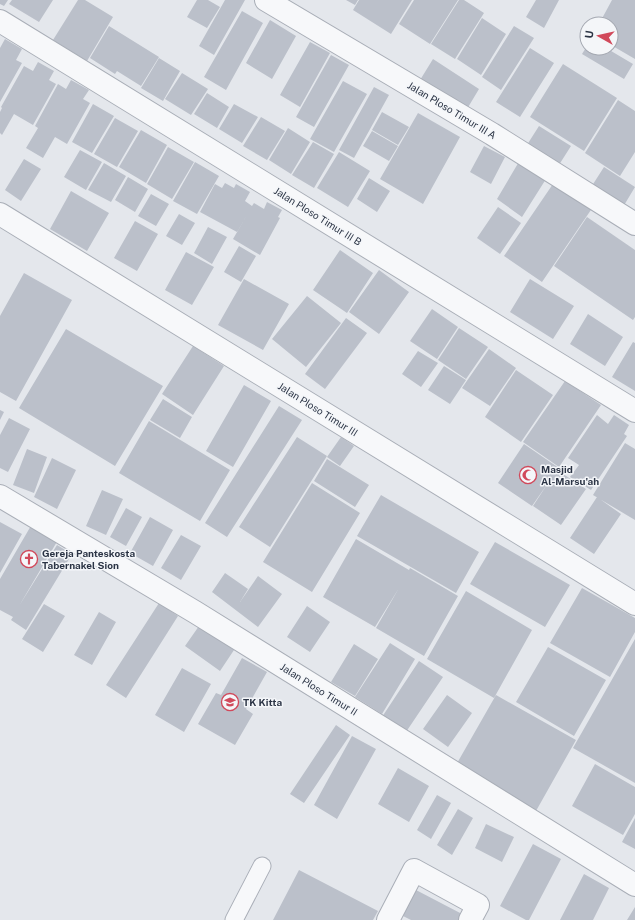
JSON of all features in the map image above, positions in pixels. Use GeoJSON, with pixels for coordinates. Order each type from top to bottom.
{"type":"FeatureCollection","features":[{"type":"Feature","properties":{"kind":"street","name":"Jalan Ploso Timur III A"},"geometry":{"type":"LineString","coordinates":[[266,0],[492,134],[635,224]]}},
{"type":"Feature","properties":{"kind":"street","name":"Jalan Ploso Timur III B"},"geometry":{"type":"LineString","coordinates":[[0,21],[635,411]]}},
{"type":"Feature","properties":{"kind":"street","name":"Jalan Ploso Timur III"},"geometry":{"type":"LineString","coordinates":[[0,214],[635,604]]}},
{"type":"Feature","properties":{"kind":"street","name":"Jalan Ploso Timur II"},"geometry":{"type":"LineString","coordinates":[[0,496],[195,612],[635,885]]}},
{"type":"Feature","properties":{"kind":"street"},"geometry":{"type":"LineString","coordinates":[[388,920],[414,870],[478,904],[470,920]]}},
{"type":"Feature","properties":{"kind":"lane"},"geometry":{"type":"LineString","coordinates":[[234,920],[262,866]]}},
{"type":"Feature","properties":{"kind":"building"},"geometry":{"type":"Polygon","coordinates":[[[0,0],[8,0],[4,6],[0,4],[0,0]]]}},
{"type":"Feature","properties":{"kind":"building"},"geometry":{"type":"Polygon","coordinates":[[[12,0],[53,0],[39,22],[9,4],[12,0]]]}},
{"type":"Feature","properties":{"kind":"building"},"geometry":{"type":"Polygon","coordinates":[[[78,0],[85,0],[113,17],[87,61],[53,40],[78,0]]]}},
{"type":"Feature","properties":{"kind":"building"},"geometry":{"type":"Polygon","coordinates":[[[197,0],[208,0],[220,7],[207,28],[187,17],[197,0]]]}},
{"type":"Feature","properties":{"kind":"building"},"geometry":{"type":"Polygon","coordinates":[[[225,0],[245,0],[214,55],[199,46],[225,0]]]}},
{"type":"Feature","properties":{"kind":"building"},"geometry":{"type":"Polygon","coordinates":[[[346,0],[358,0],[355,5],[346,0]]]}},
{"type":"Feature","properties":{"kind":"building"},"geometry":{"type":"Polygon","coordinates":[[[359,0],[412,0],[391,34],[353,10],[359,0]]]}},
{"type":"Feature","properties":{"kind":"building"},"geometry":{"type":"Polygon","coordinates":[[[414,0],[458,0],[430,44],[399,24],[414,0]]]}},
{"type":"Feature","properties":{"kind":"building"},"geometry":{"type":"Polygon","coordinates":[[[459,0],[464,0],[484,13],[455,59],[431,44],[459,0]]]}},
{"type":"Feature","properties":{"kind":"building"},"geometry":{"type":"Polygon","coordinates":[[[536,0],[559,0],[544,28],[526,17],[536,0]]]}},
{"type":"Feature","properties":{"kind":"building"},"geometry":{"type":"Polygon","coordinates":[[[612,0],[635,0],[635,59],[619,50],[619,16],[603,16],[612,0]]]}},
{"type":"Feature","properties":{"kind":"building"},"geometry":{"type":"Polygon","coordinates":[[[242,11],[263,23],[226,90],[204,77],[242,11]]]}},
{"type":"Feature","properties":{"kind":"building"},"geometry":{"type":"Polygon","coordinates":[[[482,18],[506,34],[481,75],[457,59],[482,18]]]}},
{"type":"Feature","properties":{"kind":"building"},"geometry":{"type":"Polygon","coordinates":[[[270,20],[296,36],[272,79],[246,63],[270,20]]]}},
{"type":"Feature","properties":{"kind":"building"},"geometry":{"type":"Polygon","coordinates":[[[109,26],[159,57],[141,86],[117,71],[115,74],[90,58],[109,26]]]}},
{"type":"Feature","properties":{"kind":"building"},"geometry":{"type":"Polygon","coordinates":[[[514,26],[534,38],[501,90],[482,77],[514,26]]]}},
{"type":"Feature","properties":{"kind":"building"},"geometry":{"type":"Polygon","coordinates":[[[5,39],[22,49],[16,60],[22,63],[0,102],[0,48],[5,39]]]}},
{"type":"Feature","properties":{"kind":"building"},"geometry":{"type":"Polygon","coordinates":[[[310,42],[330,53],[300,107],[280,95],[310,42]]]}},
{"type":"Feature","properties":{"kind":"building"},"geometry":{"type":"Polygon","coordinates":[[[530,48],[554,63],[520,117],[496,102],[530,48]]]}},
{"type":"Feature","properties":{"kind":"building"},"geometry":{"type":"Polygon","coordinates":[[[331,55],[349,65],[314,127],[296,117],[331,55]]]}},
{"type":"Feature","properties":{"kind":"building"},"geometry":{"type":"Polygon","coordinates":[[[585,56],[619,56],[633,64],[624,79],[585,56]]]}},
{"type":"Feature","properties":{"kind":"building"},"geometry":{"type":"Polygon","coordinates":[[[159,58],[180,71],[163,101],[141,88],[159,58]]]}},
{"type":"Feature","properties":{"kind":"building"},"geometry":{"type":"Polygon","coordinates":[[[433,59],[479,89],[464,114],[417,85],[433,59]]]}},
{"type":"Feature","properties":{"kind":"building"},"geometry":{"type":"Polygon","coordinates":[[[38,62],[54,71],[49,80],[56,84],[33,125],[14,114],[2,135],[0,133],[1,107],[24,66],[33,71],[38,62]]]}},
{"type":"Feature","properties":{"kind":"building"},"geometry":{"type":"Polygon","coordinates":[[[563,64],[617,98],[584,151],[530,117],[563,64]]]}},
{"type":"Feature","properties":{"kind":"building"},"geometry":{"type":"Polygon","coordinates":[[[182,73],[208,89],[191,115],[165,99],[182,73]]]}},
{"type":"Feature","properties":{"kind":"building"},"geometry":{"type":"Polygon","coordinates":[[[71,80],[89,90],[83,99],[90,103],[67,144],[55,137],[43,158],[26,148],[38,128],[35,126],[58,84],[66,89],[71,80]]]}},
{"type":"Feature","properties":{"kind":"building"},"geometry":{"type":"Polygon","coordinates":[[[343,81],[367,94],[334,152],[310,139],[343,81]]]}},
{"type":"Feature","properties":{"kind":"building"},"geometry":{"type":"Polygon","coordinates":[[[374,87],[389,95],[354,158],[339,150],[374,87]]]}},
{"type":"Feature","properties":{"kind":"building"},"geometry":{"type":"Polygon","coordinates":[[[207,93],[229,107],[217,128],[194,114],[207,93]]]}},
{"type":"Feature","properties":{"kind":"building"},"geometry":{"type":"Polygon","coordinates":[[[618,100],[635,111],[635,152],[620,176],[585,153],[618,100]]]}},
{"type":"Feature","properties":{"kind":"building"},"geometry":{"type":"Polygon","coordinates":[[[93,104],[114,116],[92,153],[72,142],[93,104]]]}},
{"type":"Feature","properties":{"kind":"building"},"geometry":{"type":"Polygon","coordinates":[[[234,104],[258,117],[242,143],[219,129],[234,104]]]}},
{"type":"Feature","properties":{"kind":"building"},"geometry":{"type":"Polygon","coordinates":[[[382,112],[409,127],[398,145],[372,130],[382,112]]]}},
{"type":"Feature","properties":{"kind":"building"},"geometry":{"type":"Polygon","coordinates":[[[418,113],[460,137],[423,204],[380,179],[418,113]]]}},
{"type":"Feature","properties":{"kind":"building"},"geometry":{"type":"Polygon","coordinates":[[[261,117],[285,131],[267,160],[243,146],[261,117]]]}},
{"type":"Feature","properties":{"kind":"building"},"geometry":{"type":"Polygon","coordinates":[[[115,118],[138,131],[117,167],[94,154],[115,118]]]}},
{"type":"Feature","properties":{"kind":"building"},"geometry":{"type":"Polygon","coordinates":[[[539,126],[571,146],[557,168],[525,148],[539,126]]]}},
{"type":"Feature","properties":{"kind":"building"},"geometry":{"type":"Polygon","coordinates":[[[288,128],[310,142],[291,174],[269,160],[288,128]]]}},
{"type":"Feature","properties":{"kind":"building"},"geometry":{"type":"Polygon","coordinates":[[[141,130],[167,145],[146,183],[119,167],[141,130]]]}},
{"type":"Feature","properties":{"kind":"building"},"geometry":{"type":"Polygon","coordinates":[[[372,131],[398,146],[389,161],[363,146],[372,131]]]}},
{"type":"Feature","properties":{"kind":"building"},"geometry":{"type":"Polygon","coordinates":[[[313,142],[334,154],[314,188],[292,175],[313,142]]]}},
{"type":"Feature","properties":{"kind":"building"},"geometry":{"type":"Polygon","coordinates":[[[484,146],[505,157],[491,184],[470,172],[484,146]]]}},
{"type":"Feature","properties":{"kind":"building"},"geometry":{"type":"Polygon","coordinates":[[[168,147],[194,162],[172,199],[147,184],[168,147]]]}},
{"type":"Feature","properties":{"kind":"building"},"geometry":{"type":"Polygon","coordinates":[[[80,150],[102,162],[86,190],[64,177],[80,150]]]}},
{"type":"Feature","properties":{"kind":"building"},"geometry":{"type":"Polygon","coordinates":[[[339,152],[370,171],[348,207],[317,188],[339,152]]]}},
{"type":"Feature","properties":{"kind":"building"},"geometry":{"type":"Polygon","coordinates":[[[24,159],[41,169],[21,201],[5,190],[24,159]]]}},
{"type":"Feature","properties":{"kind":"building"},"geometry":{"type":"Polygon","coordinates":[[[520,160],[546,179],[522,217],[497,199],[520,160]]]}},
{"type":"Feature","properties":{"kind":"building"},"geometry":{"type":"Polygon","coordinates":[[[195,162],[219,176],[197,214],[173,201],[195,162]]]}},
{"type":"Feature","properties":{"kind":"building"},"geometry":{"type":"Polygon","coordinates":[[[104,163],[126,176],[111,202],[88,190],[104,163]]]}},
{"type":"Feature","properties":{"kind":"building"},"geometry":{"type":"Polygon","coordinates":[[[604,167],[635,187],[620,212],[588,192],[604,167]]]}},
{"type":"Feature","properties":{"kind":"building"},"geometry":{"type":"Polygon","coordinates":[[[128,177],[148,189],[135,212],[115,200],[128,177]]]}},
{"type":"Feature","properties":{"kind":"building"},"geometry":{"type":"Polygon","coordinates":[[[369,178],[390,191],[377,212],[357,199],[369,178]]]}},
{"type":"Feature","properties":{"kind":"building"},"geometry":{"type":"Polygon","coordinates":[[[557,178],[595,204],[542,282],[504,256],[557,178]]]}},
{"type":"Feature","properties":{"kind":"building"},"geometry":{"type":"Polygon","coordinates":[[[225,183],[234,188],[236,184],[250,192],[245,201],[252,206],[254,203],[264,209],[267,202],[282,210],[278,217],[280,218],[260,255],[233,239],[250,210],[237,232],[200,212],[215,184],[222,188],[225,183]]]}},
{"type":"Feature","properties":{"kind":"building"},"geometry":{"type":"Polygon","coordinates":[[[71,191],[109,213],[87,251],[50,229],[71,191]]]}},
{"type":"Feature","properties":{"kind":"building"},"geometry":{"type":"Polygon","coordinates":[[[151,194],[169,204],[156,226],[138,216],[151,194]]]}},
{"type":"Feature","properties":{"kind":"building"},"geometry":{"type":"Polygon","coordinates":[[[498,207],[521,223],[500,254],[477,238],[498,207]]]}},
{"type":"Feature","properties":{"kind":"building"},"geometry":{"type":"Polygon","coordinates":[[[179,214],[195,223],[182,245],[166,236],[179,214]]]}},
{"type":"Feature","properties":{"kind":"building"},"geometry":{"type":"Polygon","coordinates":[[[587,217],[635,250],[635,317],[633,320],[554,266],[587,217]]]}},
{"type":"Feature","properties":{"kind":"building"},"geometry":{"type":"Polygon","coordinates":[[[135,221],[158,234],[137,271],[114,258],[135,221]]]}},
{"type":"Feature","properties":{"kind":"building"},"geometry":{"type":"Polygon","coordinates":[[[208,227],[227,237],[212,264],[194,253],[208,227]]]}},
{"type":"Feature","properties":{"kind":"building"},"geometry":{"type":"Polygon","coordinates":[[[239,246],[256,256],[241,282],[224,272],[239,246]]]}},
{"type":"Feature","properties":{"kind":"building"},"geometry":{"type":"Polygon","coordinates":[[[340,250],[373,273],[347,313],[313,290],[340,250]]]}},
{"type":"Feature","properties":{"kind":"building"},"geometry":{"type":"Polygon","coordinates":[[[186,252],[214,267],[192,305],[165,290],[186,252]]]}},
{"type":"Feature","properties":{"kind":"building"},"geometry":{"type":"Polygon","coordinates":[[[379,270],[409,292],[379,334],[349,312],[379,270]]]}},
{"type":"Feature","properties":{"kind":"building"},"geometry":{"type":"Polygon","coordinates":[[[24,273],[72,300],[16,401],[0,392],[0,316],[24,273]]]}},
{"type":"Feature","properties":{"kind":"building"},"geometry":{"type":"Polygon","coordinates":[[[244,279],[289,304],[263,350],[218,325],[244,279]]]}},
{"type":"Feature","properties":{"kind":"building"},"geometry":{"type":"Polygon","coordinates":[[[530,279],[574,306],[553,339],[510,312],[530,279]]]}},
{"type":"Feature","properties":{"kind":"building"},"geometry":{"type":"Polygon","coordinates":[[[307,296],[341,323],[306,367],[272,339],[307,296]]]}},
{"type":"Feature","properties":{"kind":"building"},"geometry":{"type":"Polygon","coordinates":[[[432,309],[458,327],[437,359],[410,341],[432,309]]]}},
{"type":"Feature","properties":{"kind":"building"},"geometry":{"type":"Polygon","coordinates":[[[588,314],[623,337],[605,366],[570,344],[588,314]]]}},
{"type":"Feature","properties":{"kind":"building"},"geometry":{"type":"Polygon","coordinates":[[[346,318],[367,333],[325,389],[305,374],[346,318]]]}},
{"type":"Feature","properties":{"kind":"building"},"geometry":{"type":"Polygon","coordinates":[[[459,328],[488,347],[466,379],[438,360],[459,328]]]}},
{"type":"Feature","properties":{"kind":"building"},"geometry":{"type":"Polygon","coordinates":[[[66,329],[163,386],[115,466],[19,408],[66,329]]]}},
{"type":"Feature","properties":{"kind":"building"},"geometry":{"type":"Polygon","coordinates":[[[633,342],[635,343],[635,391],[612,377],[633,342]]]}},
{"type":"Feature","properties":{"kind":"building"},"geometry":{"type":"Polygon","coordinates":[[[193,346],[224,366],[193,415],[162,394],[193,346]]]}},
{"type":"Feature","properties":{"kind":"building"},"geometry":{"type":"Polygon","coordinates":[[[489,349],[516,368],[490,406],[462,388],[489,349]]]}},
{"type":"Feature","properties":{"kind":"building"},"geometry":{"type":"Polygon","coordinates":[[[418,351],[438,363],[421,387],[402,374],[418,351]]]}},
{"type":"Feature","properties":{"kind":"building"},"geometry":{"type":"Polygon","coordinates":[[[444,366],[466,380],[450,404],[428,390],[444,366]]]}},
{"type":"Feature","properties":{"kind":"building"},"geometry":{"type":"Polygon","coordinates":[[[516,370],[553,395],[521,442],[485,417],[516,370]]]}},
{"type":"Feature","properties":{"kind":"building"},"geometry":{"type":"Polygon","coordinates":[[[565,381],[601,405],[559,467],[523,442],[565,381]]]}},
{"type":"Feature","properties":{"kind":"building"},"geometry":{"type":"Polygon","coordinates":[[[244,385],[271,401],[233,467],[206,451],[244,385]]]}},
{"type":"Feature","properties":{"kind":"building"},"geometry":{"type":"Polygon","coordinates":[[[163,399],[192,417],[180,438],[150,420],[163,399]]]}},
{"type":"Feature","properties":{"kind":"building"},"geometry":{"type":"Polygon","coordinates":[[[279,406],[302,420],[227,537],[205,523],[279,406]]]}},
{"type":"Feature","properties":{"kind":"building"},"geometry":{"type":"Polygon","coordinates":[[[0,410],[4,412],[0,420],[0,410]]]}},
{"type":"Feature","properties":{"kind":"building"},"geometry":{"type":"Polygon","coordinates":[[[597,415],[608,424],[614,415],[629,425],[624,434],[627,436],[591,490],[570,477],[579,465],[568,458],[597,415]]]}},
{"type":"Feature","properties":{"kind":"building"},"geometry":{"type":"Polygon","coordinates":[[[9,418],[30,429],[8,472],[0,468],[0,435],[9,418]]]}},
{"type":"Feature","properties":{"kind":"building"},"geometry":{"type":"Polygon","coordinates":[[[149,421],[230,470],[200,521],[119,473],[149,421]]]}},
{"type":"Feature","properties":{"kind":"building"},"geometry":{"type":"Polygon","coordinates":[[[297,437],[327,456],[270,547],[239,527],[297,437]]]}},
{"type":"Feature","properties":{"kind":"building"},"geometry":{"type":"Polygon","coordinates":[[[341,437],[354,446],[340,466],[327,457],[341,437]]]}},
{"type":"Feature","properties":{"kind":"building"},"geometry":{"type":"Polygon","coordinates":[[[625,443],[635,449],[635,520],[593,495],[625,443]]]}},
{"type":"Feature","properties":{"kind":"building"},"geometry":{"type":"Polygon","coordinates":[[[524,444],[559,468],[557,470],[586,489],[561,525],[533,506],[548,483],[532,506],[498,483],[524,444]]]}},
{"type":"Feature","properties":{"kind":"building"},"geometry":{"type":"Polygon","coordinates":[[[27,449],[47,457],[34,493],[13,485],[27,449]]]}},
{"type":"Feature","properties":{"kind":"building"},"geometry":{"type":"Polygon","coordinates":[[[52,458],[76,470],[57,509],[34,497],[52,458]]]}},
{"type":"Feature","properties":{"kind":"building"},"geometry":{"type":"Polygon","coordinates":[[[327,459],[369,485],[355,507],[314,481],[327,459]]]}},
{"type":"Feature","properties":{"kind":"building"},"geometry":{"type":"Polygon","coordinates":[[[312,483],[360,513],[312,592],[263,562],[312,483]]]}},
{"type":"Feature","properties":{"kind":"building"},"geometry":{"type":"Polygon","coordinates":[[[102,490],[123,499],[106,535],[86,526],[102,490]]]}},
{"type":"Feature","properties":{"kind":"building"},"geometry":{"type":"Polygon","coordinates":[[[381,495],[479,552],[456,593],[357,536],[381,495]]]}},
{"type":"Feature","properties":{"kind":"building"},"geometry":{"type":"Polygon","coordinates":[[[597,497],[621,514],[594,554],[570,538],[597,497]]]}},
{"type":"Feature","properties":{"kind":"building"},"geometry":{"type":"Polygon","coordinates":[[[126,508],[142,517],[126,546],[110,537],[126,508]]]}},
{"type":"Feature","properties":{"kind":"building"},"geometry":{"type":"Polygon","coordinates":[[[150,517],[173,530],[153,566],[130,553],[150,517]]]}},
{"type":"Feature","properties":{"kind":"building"},"geometry":{"type":"Polygon","coordinates":[[[0,522],[22,534],[0,573],[0,522]]]}},
{"type":"Feature","properties":{"kind":"building","name":"Gereja Panteskosta Tabernakel Sion"},"geometry":{"type":"Polygon","coordinates":[[[32,524],[58,540],[19,606],[57,545],[72,554],[26,630],[11,620],[13,617],[0,610],[0,579],[32,524]]]}},
{"type":"Feature","properties":{"kind":"building"},"geometry":{"type":"Polygon","coordinates":[[[181,535],[201,546],[181,580],[161,568],[181,535]]]}},
{"type":"Feature","properties":{"kind":"building"},"geometry":{"type":"Polygon","coordinates":[[[356,539],[409,570],[410,568],[458,596],[424,656],[376,628],[399,588],[375,627],[323,597],[356,539]]]}},
{"type":"Feature","properties":{"kind":"building"},"geometry":{"type":"Polygon","coordinates":[[[495,542],[570,585],[545,627],[470,584],[495,542]]]}},
{"type":"Feature","properties":{"kind":"building"},"geometry":{"type":"Polygon","coordinates":[[[225,573],[248,589],[240,602],[258,576],[282,594],[258,627],[212,592],[225,573]]]}},
{"type":"Feature","properties":{"kind":"building"},"geometry":{"type":"Polygon","coordinates":[[[582,588],[635,618],[635,632],[610,677],[550,643],[582,588]]]}},
{"type":"Feature","properties":{"kind":"building"},"geometry":{"type":"Polygon","coordinates":[[[466,591],[532,630],[494,698],[427,659],[466,591]]]}},
{"type":"Feature","properties":{"kind":"building"},"geometry":{"type":"Polygon","coordinates":[[[159,603],[178,616],[126,698],[106,685],[159,603]]]}},
{"type":"Feature","properties":{"kind":"building"},"geometry":{"type":"Polygon","coordinates":[[[44,604],[65,616],[43,652],[22,639],[44,604]]]}},
{"type":"Feature","properties":{"kind":"building"},"geometry":{"type":"Polygon","coordinates":[[[307,606],[330,622],[310,652],[287,637],[307,606]]]}},
{"type":"Feature","properties":{"kind":"building"},"geometry":{"type":"Polygon","coordinates":[[[99,612],[116,622],[92,665],[74,655],[99,612]]]}},
{"type":"Feature","properties":{"kind":"building"},"geometry":{"type":"Polygon","coordinates":[[[199,626],[234,650],[220,671],[185,646],[199,626]]]}},
{"type":"Feature","properties":{"kind":"building"},"geometry":{"type":"Polygon","coordinates":[[[635,639],[635,783],[573,748],[635,639]]]}},
{"type":"Feature","properties":{"kind":"building"},"geometry":{"type":"Polygon","coordinates":[[[390,643],[415,659],[382,714],[355,697],[390,643]]]}},
{"type":"Feature","properties":{"kind":"building"},"geometry":{"type":"Polygon","coordinates":[[[354,644],[378,659],[355,696],[331,682],[354,644]]]}},
{"type":"Feature","properties":{"kind":"building"},"geometry":{"type":"Polygon","coordinates":[[[548,647],[606,680],[574,736],[516,702],[548,647]]]}},
{"type":"Feature","properties":{"kind":"building","name":"TK Kitta"},"geometry":{"type":"Polygon","coordinates":[[[242,658],[267,672],[246,709],[253,714],[235,745],[198,724],[216,693],[221,695],[242,658]]]}},
{"type":"Feature","properties":{"kind":"building"},"geometry":{"type":"Polygon","coordinates":[[[419,661],[443,677],[406,732],[382,717],[419,661]]]}},
{"type":"Feature","properties":{"kind":"building"},"geometry":{"type":"Polygon","coordinates":[[[182,668],[211,684],[184,732],[155,715],[182,668]]]}},
{"type":"Feature","properties":{"kind":"building"},"geometry":{"type":"Polygon","coordinates":[[[447,695],[472,713],[448,747],[423,729],[447,695]]]}},
{"type":"Feature","properties":{"kind":"building"},"geometry":{"type":"Polygon","coordinates":[[[496,695],[576,740],[536,811],[456,765],[496,695]]]}},
{"type":"Feature","properties":{"kind":"building"},"geometry":{"type":"Polygon","coordinates":[[[336,725],[350,735],[304,803],[290,794],[336,725]]]}},
{"type":"Feature","properties":{"kind":"building"},"geometry":{"type":"Polygon","coordinates":[[[352,736],[376,749],[337,819],[314,805],[352,736]]]}},
{"type":"Feature","properties":{"kind":"building"},"geometry":{"type":"Polygon","coordinates":[[[595,764],[635,787],[635,814],[623,835],[572,806],[595,764]]]}},
{"type":"Feature","properties":{"kind":"building"},"geometry":{"type":"Polygon","coordinates":[[[398,768],[429,786],[409,822],[378,804],[398,768]]]}},
{"type":"Feature","properties":{"kind":"building"},"geometry":{"type":"Polygon","coordinates":[[[437,795],[451,803],[431,839],[417,830],[437,795]]]}},
{"type":"Feature","properties":{"kind":"building"},"geometry":{"type":"Polygon","coordinates":[[[458,809],[473,818],[452,855],[437,845],[458,809]]]}},
{"type":"Feature","properties":{"kind":"building"},"geometry":{"type":"Polygon","coordinates":[[[635,818],[635,849],[622,842],[635,818]]]}},
{"type":"Feature","properties":{"kind":"building"},"geometry":{"type":"Polygon","coordinates":[[[486,824],[514,837],[502,862],[475,848],[486,824]]]}},
{"type":"Feature","properties":{"kind":"building"},"geometry":{"type":"Polygon","coordinates":[[[533,844],[561,859],[529,920],[526,920],[500,906],[533,844]]]}},
{"type":"Feature","properties":{"kind":"building"},"geometry":{"type":"Polygon","coordinates":[[[299,870],[378,911],[373,920],[273,920],[299,870]]]}},
{"type":"Feature","properties":{"kind":"building"},"geometry":{"type":"Polygon","coordinates":[[[584,874],[609,888],[593,920],[560,920],[584,874]]]}},
{"type":"Feature","properties":{"kind":"building"},"geometry":{"type":"Polygon","coordinates":[[[416,890],[462,914],[459,920],[411,920],[403,916],[416,890]]]}},
{"type":"Feature","properties":{"kind":"building"},"geometry":{"type":"Polygon","coordinates":[[[635,907],[635,920],[627,920],[635,907]]]}},
{"type":"Feature","properties":{"kind":"place","name":"Masjid Al-Marsu'ah"},"geometry":{"type":"Point","coordinates":[528,475]}},
{"type":"Feature","properties":{"kind":"place","name":"Gereja Panteskosta Tabernakel Sion"},"geometry":{"type":"Point","coordinates":[29,559]}},
{"type":"Feature","properties":{"kind":"place","name":"TK Kitta"},"geometry":{"type":"Point","coordinates":[230,702]}}]}
